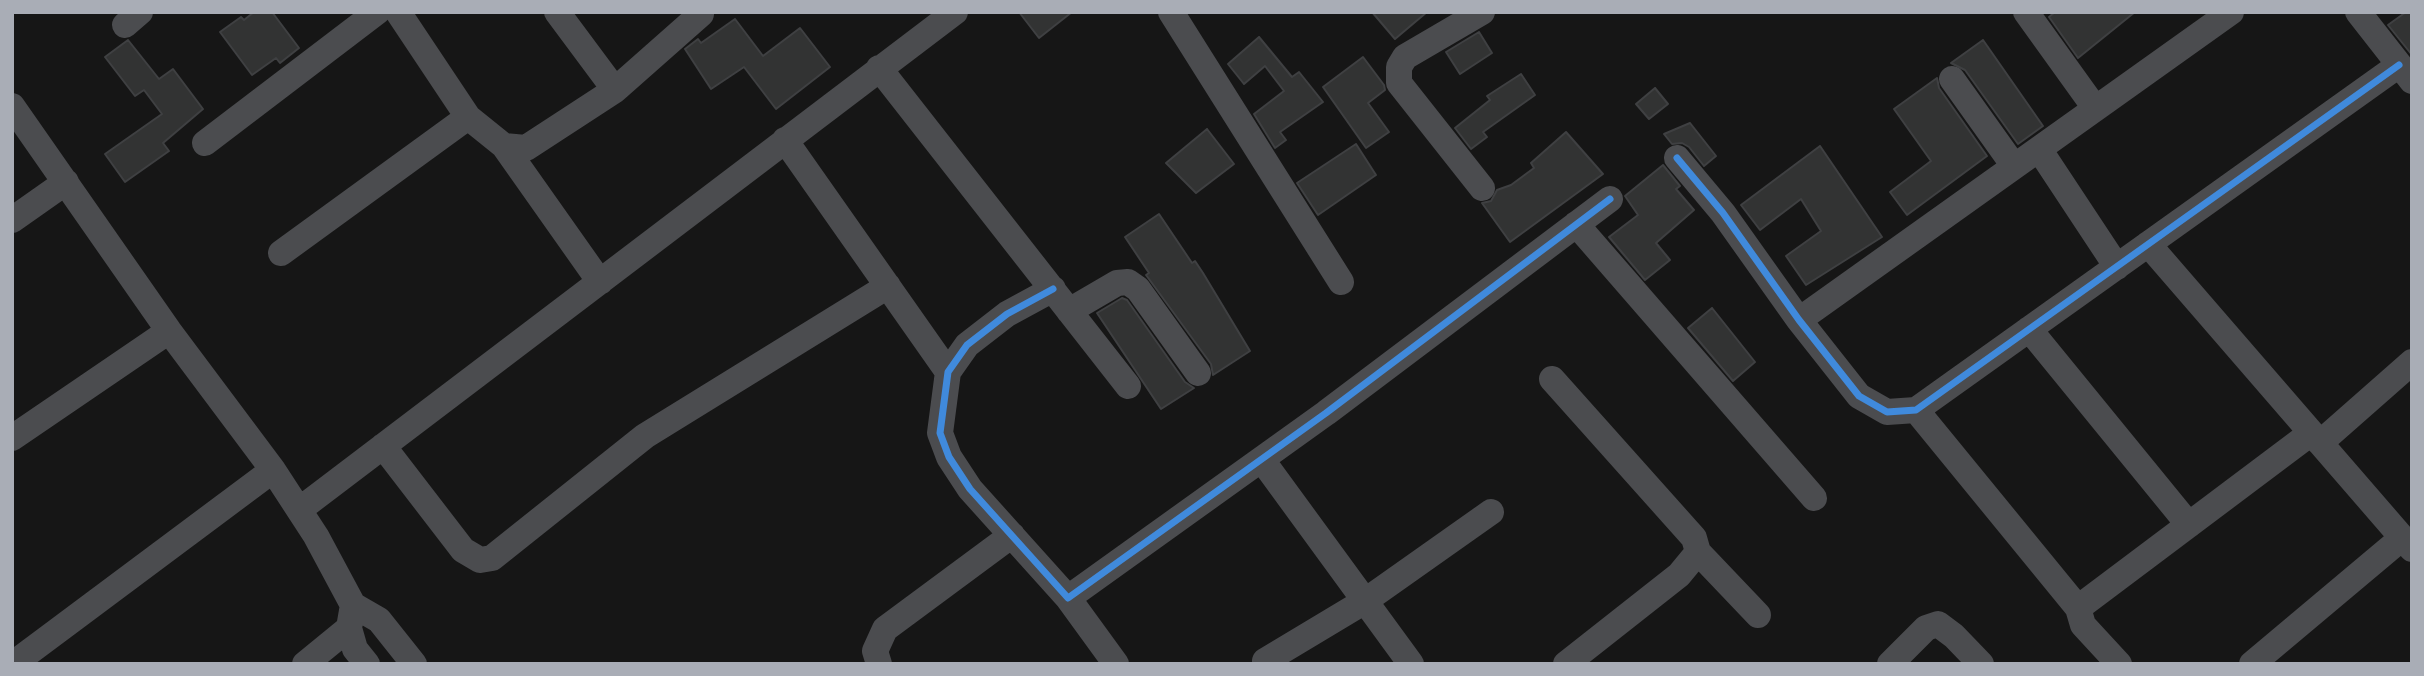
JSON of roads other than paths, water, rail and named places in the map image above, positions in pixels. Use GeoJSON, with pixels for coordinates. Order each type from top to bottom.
{"type":"FeatureCollection","features":[{"type":"Feature","properties":{"kind":"street"},"geometry":{"type":"LineString","coordinates":[[205,143],[377,12]]}},
{"type":"Feature","properties":{"kind":"street"},"geometry":{"type":"LineString","coordinates":[[398,12],[468,117],[504,146],[600,282]]}},
{"type":"Feature","properties":{"kind":"street"},"geometry":{"type":"LineString","coordinates":[[557,12],[615,90]]}},
{"type":"Feature","properties":{"kind":"street"},"geometry":{"type":"LineString","coordinates":[[299,510],[955,12]]}},
{"type":"Feature","properties":{"kind":"street"},"geometry":{"type":"LineString","coordinates":[[1171,12],[1341,282]]}},
{"type":"Feature","properties":{"kind":"street"},"geometry":{"type":"LineString","coordinates":[[1482,12],[1405,57],[1399,67],[1398,83],[1482,188]]}},
{"type":"Feature","properties":{"kind":"street"},"geometry":{"type":"LineString","coordinates":[[2026,12],[2095,108]]}},
{"type":"Feature","properties":{"kind":"street"},"geometry":{"type":"LineString","coordinates":[[1799,320],[2231,12]]}},
{"type":"Feature","properties":{"kind":"street"},"geometry":{"type":"LineString","coordinates":[[1677,158],[1723,213],[1799,320],[1859,396],[1887,412],[1916,410],[2148,244],[2405,73],[2358,12]]}},
{"type":"Feature","properties":{"kind":"street"},"geometry":{"type":"LineString","coordinates":[[504,146],[526,148],[615,90],[701,13]]}},
{"type":"Feature","properties":{"kind":"street"},"geometry":{"type":"LineString","coordinates":[[879,68],[1128,386]]}},
{"type":"Feature","properties":{"kind":"street"},"geometry":{"type":"LineString","coordinates":[[1952,79],[2014,166]]}},
{"type":"Feature","properties":{"kind":"street"},"geometry":{"type":"LineString","coordinates":[[12,106],[169,331],[273,470],[299,510],[351,616],[355,649],[367,664]]}},
{"type":"Feature","properties":{"kind":"street"},"geometry":{"type":"LineString","coordinates":[[281,253],[468,117]]}},
{"type":"Feature","properties":{"kind":"street"},"geometry":{"type":"LineString","coordinates":[[785,140],[948,372]]}},
{"type":"Feature","properties":{"kind":"street"},"geometry":{"type":"LineString","coordinates":[[2039,149],[2117,267]]}},
{"type":"Feature","properties":{"kind":"street"},"geometry":{"type":"LineString","coordinates":[[12,220],[66,182]]}},
{"type":"Feature","properties":{"kind":"street"},"geometry":{"type":"LineString","coordinates":[[1068,598],[1262,460],[1611,199]]}},
{"type":"Feature","properties":{"kind":"street"},"geometry":{"type":"LineString","coordinates":[[1576,225],[1814,498]]}},
{"type":"Feature","properties":{"kind":"street"},"geometry":{"type":"LineString","coordinates":[[2148,244],[2407,544],[2252,664]]}},
{"type":"Feature","properties":{"kind":"street"},"geometry":{"type":"LineString","coordinates":[[1069,311],[1118,283],[1128,282],[1138,289],[1198,373]]}},
{"type":"Feature","properties":{"kind":"street"},"geometry":{"type":"LineString","coordinates":[[383,446],[464,550],[480,560],[492,558],[645,436],[888,286]]}},
{"type":"Feature","properties":{"kind":"street"},"geometry":{"type":"LineString","coordinates":[[1053,289],[1007,314],[967,345],[948,372],[940,433],[949,457],[970,489],[1068,598],[1116,664]]}},
{"type":"Feature","properties":{"kind":"street"},"geometry":{"type":"LineString","coordinates":[[2029,329],[2189,525]]}},
{"type":"Feature","properties":{"kind":"street"},"geometry":{"type":"LineString","coordinates":[[12,438],[169,331]]}},
{"type":"Feature","properties":{"kind":"street"},"geometry":{"type":"LineString","coordinates":[[2078,608],[2189,525],[2316,438],[2412,362]]}},
{"type":"Feature","properties":{"kind":"street"},"geometry":{"type":"LineString","coordinates":[[1552,379],[1694,538],[1698,552],[1758,615]]}},
{"type":"Feature","properties":{"kind":"street"},"geometry":{"type":"LineString","coordinates":[[1916,410],[2078,608],[2083,625],[2119,664]]}},
{"type":"Feature","properties":{"kind":"street"},"geometry":{"type":"LineString","coordinates":[[1262,460],[1411,664]]}},
{"type":"Feature","properties":{"kind":"street"},"geometry":{"type":"LineString","coordinates":[[13,664],[273,470]]}},
{"type":"Feature","properties":{"kind":"street"},"geometry":{"type":"LineString","coordinates":[[1265,661],[1365,601],[1491,512]]}},
{"type":"Feature","properties":{"kind":"street"},"geometry":{"type":"LineString","coordinates":[[879,664],[875,651],[885,629],[1012,535]]}},
{"type":"Feature","properties":{"kind":"street"},"geometry":{"type":"LineString","coordinates":[[1582,659],[1679,575],[1698,552]]}},
{"type":"Feature","properties":{"kind":"street"},"geometry":{"type":"LineString","coordinates":[[304,664],[351,616]]}},
{"type":"Feature","properties":{"kind":"street"},"geometry":{"type":"LineString","coordinates":[[351,616],[379,620],[414,664]]}},
{"type":"Feature","properties":{"kind":"street"},"geometry":{"type":"LineString","coordinates":[[1890,664],[1926,628],[1938,624],[1981,664]]}}]}
